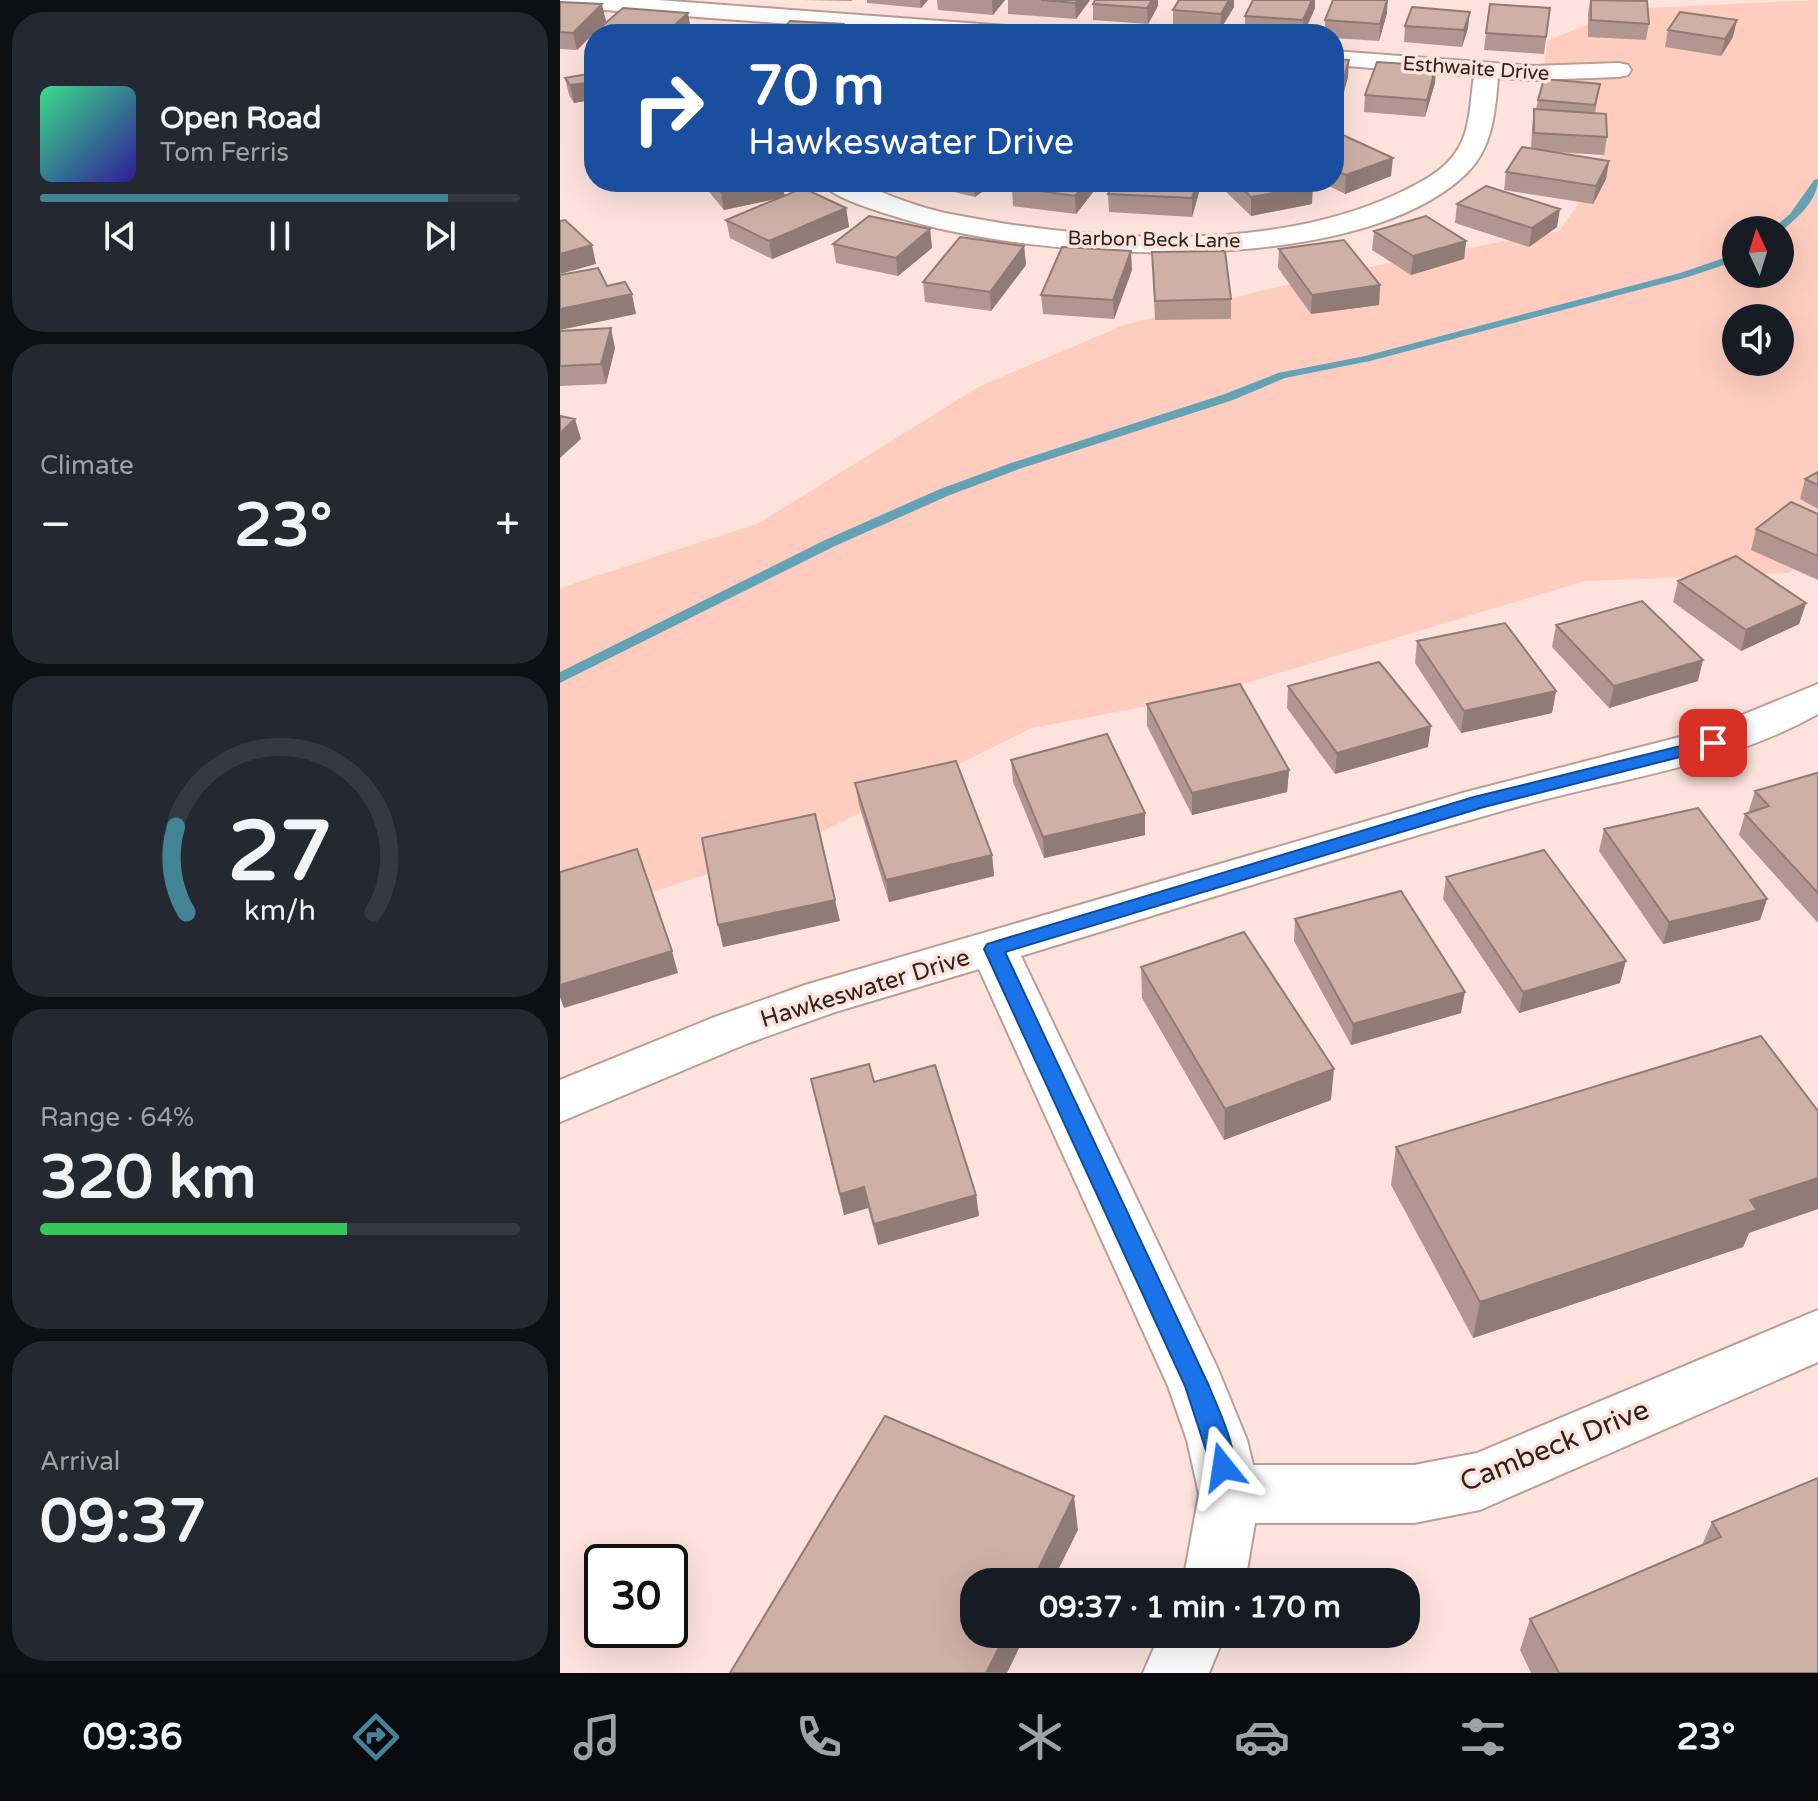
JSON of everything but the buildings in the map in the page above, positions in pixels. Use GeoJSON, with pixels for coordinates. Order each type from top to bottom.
{"type":"FeatureCollection","features":[{"type":"Feature","properties":{"kind":"street"},"geometry":{"type":"LineString","coordinates":[[565,0],[888,24]]}},
{"type":"Feature","properties":{"kind":"street"},"geometry":{"type":"LineString","coordinates":[[745,24],[755,14]]}},
{"type":"Feature","properties":{"kind":"street","name":"Esthwaite Drive"},"geometry":{"type":"LineString","coordinates":[[1344,59],[1564,74],[1619,70]]}},
{"type":"Feature","properties":{"kind":"street","name":"Barbon Beck Lane"},"geometry":{"type":"LineString","coordinates":[[856,192],[919,216],[1006,233],[1184,244],[1290,236],[1380,213],[1439,183],[1469,153],[1476,135],[1487,70]]}},
{"type":"Feature","properties":{"kind":"street","name":"Hawkeswater Drive"},"geometry":{"type":"LineString","coordinates":[[560,1102],[729,1031],[822,998],[1481,802],[1570,777],[1685,752],[1741,734],[1791,713],[1818,697]]}},
{"type":"Feature","properties":{"kind":"street"},"geometry":{"type":"LineString","coordinates":[[994,949],[1197,1386],[1217,1440],[1229,1494],[1218,1568]]}},
{"type":"Feature","properties":{"kind":"street","name":"Cambeck Drive"},"geometry":{"type":"LineString","coordinates":[[1229,1494],[1414,1494],[1480,1481],[1818,1335]]}},
{"type":"Feature","properties":{"kind":"street"},"geometry":{"type":"LineString","coordinates":[[1176,1673],[1187,1648]]}},
{"type":"Feature","properties":{"kind":"shaded area"},"geometry":{"type":"Polygon","coordinates":[[[1818,0],[1818,550],[1788,573],[1585,581],[1206,695],[1032,728],[793,846],[560,923],[560,588],[759,523],[980,386],[1124,325],[1326,275],[1559,231],[1600,174],[1602,134],[1543,79],[1547,41],[1624,9],[1818,0]]]}},
{"type":"Feature","properties":{"kind":"waterway"},"geometry":{"type":"LineString","coordinates":[[1794,216],[1818,182]]}},
{"type":"Feature","properties":{"kind":"waterway"},"geometry":{"type":"LineString","coordinates":[[560,678],[830,543],[945,492],[1015,466],[1229,397],[1282,375],[1366,359],[1684,275],[1722,262]]}},
{"type":"Feature","properties":{"kind":"route"},"geometry":{"type":"LineString","coordinates":[[1223,1467],[1217,1440],[1197,1386],[994,949],[1481,802],[1713,743]]}}]}
